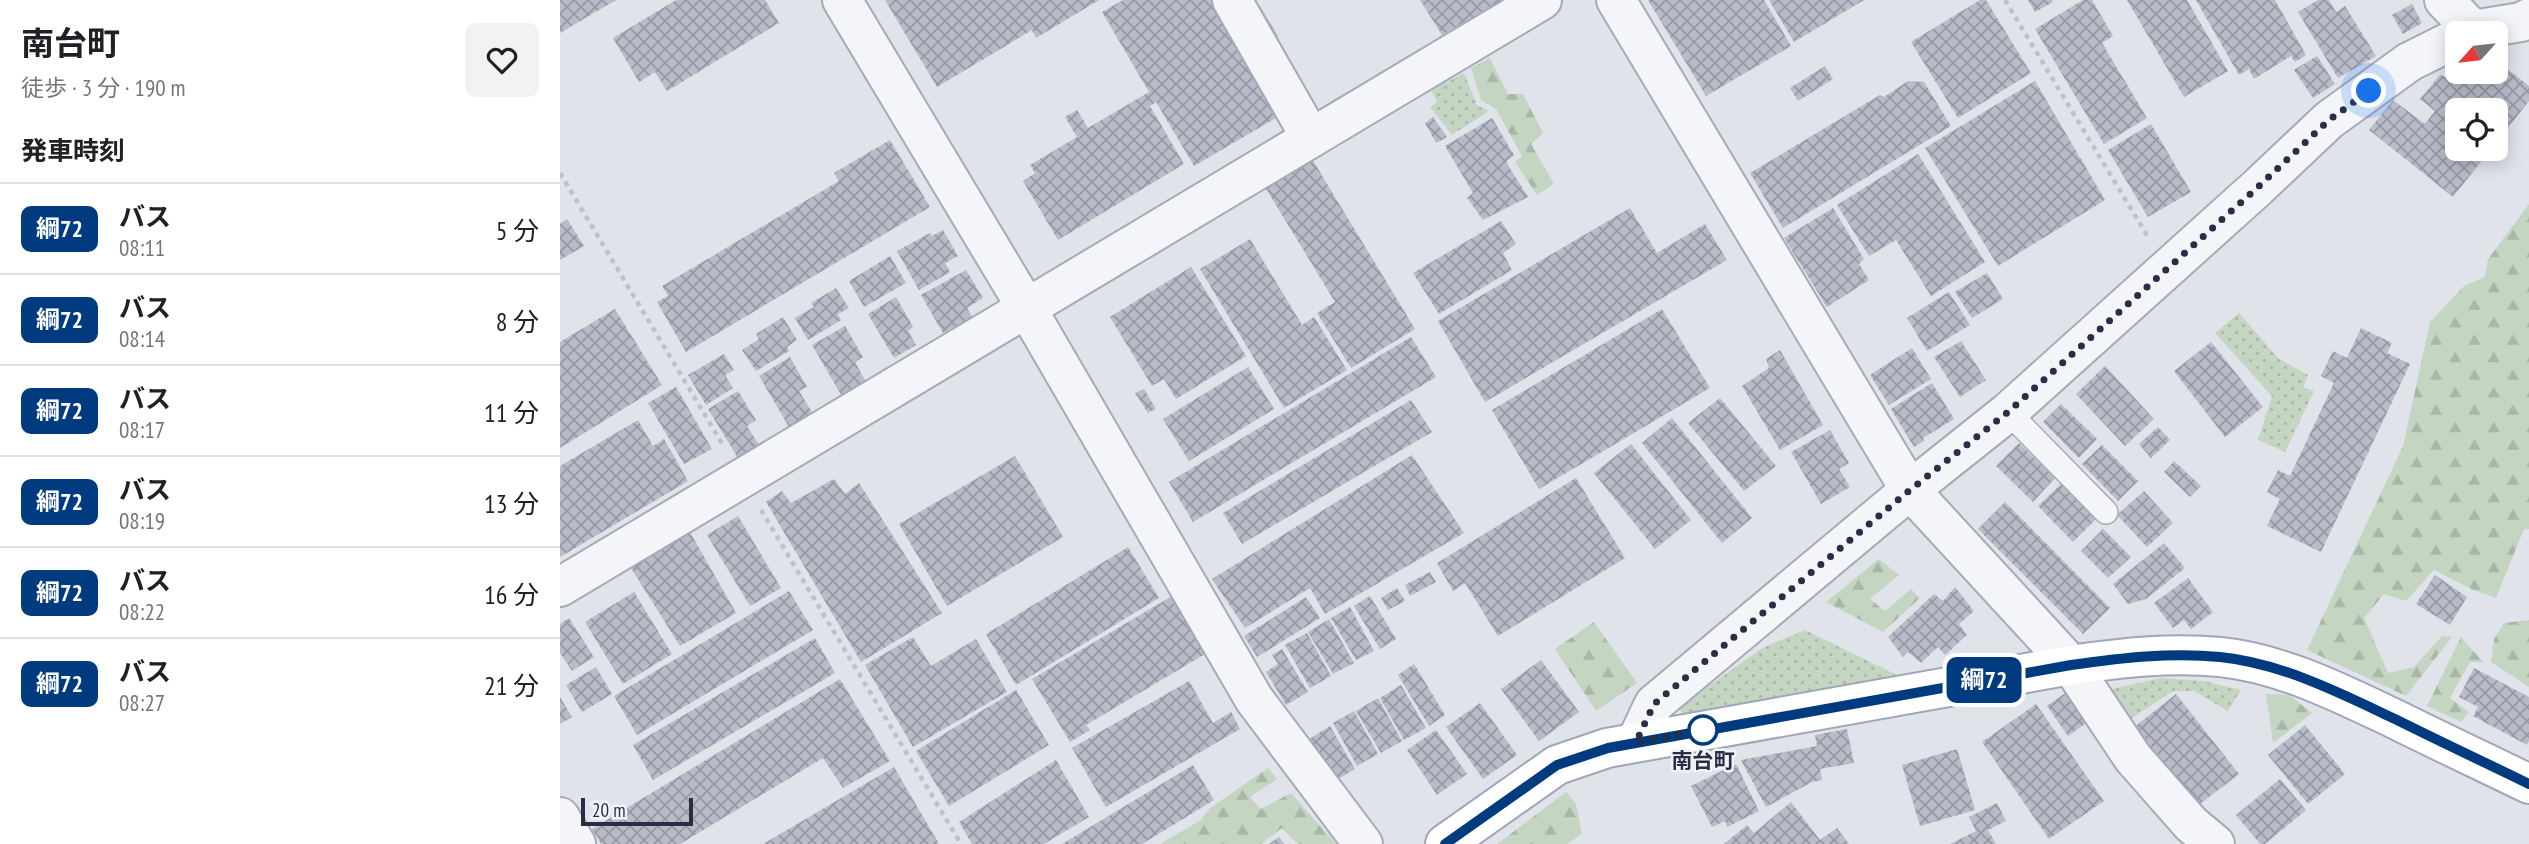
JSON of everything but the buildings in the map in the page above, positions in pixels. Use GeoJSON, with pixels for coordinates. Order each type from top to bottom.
{"type":"FeatureCollection","features":[{"type":"Feature","properties":{"kind":"main road"},"geometry":{"type":"LineString","coordinates":[[1445,844],[1557,765],[1608,748],[2071,665],[2131,657],[2222,657],[2263,666],[2347,696],[2529,784]]}},
{"type":"Feature","properties":{"kind":"street"},"geometry":{"type":"LineString","coordinates":[[842,0],[1026,307],[1254,699],[1363,844]]}},
{"type":"Feature","properties":{"kind":"street"},"geometry":{"type":"LineString","coordinates":[[1232,0],[1311,138]]}},
{"type":"Feature","properties":{"kind":"street"},"geometry":{"type":"LineString","coordinates":[[560,587],[1542,0]]}},
{"type":"Feature","properties":{"kind":"street"},"geometry":{"type":"LineString","coordinates":[[1616,0],[1910,490],[2071,665],[2133,758],[2191,824],[2215,844]]}},
{"type":"Feature","properties":{"kind":"street"},"geometry":{"type":"LineString","coordinates":[[2444,0],[2457,21]]}},
{"type":"Feature","properties":{"kind":"street"},"geometry":{"type":"LineString","coordinates":[[2508,25],[2529,18]]}},
{"type":"Feature","properties":{"kind":"street"},"geometry":{"type":"LineString","coordinates":[[1636,742],[1654,704],[1910,490],[2008,412],[2329,120],[2409,62],[2445,44]]}},
{"type":"Feature","properties":{"kind":"street"},"geometry":{"type":"LineString","coordinates":[[560,817],[576,844]]}},
{"type":"Feature","properties":{"kind":"lane"},"geometry":{"type":"LineString","coordinates":[[2008,412],[2106,512]]}},
{"type":"Feature","properties":{"kind":"path"},"geometry":{"type":"LineString","coordinates":[[2006,0],[2148,238]]}},
{"type":"Feature","properties":{"kind":"green space"},"geometry":{"type":"Polygon","coordinates":[[[1490,58],[1508,94],[1523,94],[1543,133],[1531,144],[1554,184],[1537,195],[1515,162],[1522,156],[1496,109],[1481,100],[1471,68],[1490,58]]]}},
{"type":"Feature","properties":{"kind":"green space"},"geometry":{"type":"Polygon","coordinates":[[[1464,73],[1477,105],[1489,111],[1452,135],[1430,107],[1437,102],[1431,90],[1464,73]]]}},
{"type":"Feature","properties":{"kind":"green space"},"geometry":{"type":"Polygon","coordinates":[[[2529,204],[2529,529],[2524,529],[2496,598],[2473,590],[2434,570],[2406,601],[2384,594],[2364,618],[2388,673],[2414,667],[2442,636],[2452,637],[2406,696],[2307,650],[2403,446],[2430,322],[2464,286],[2485,277],[2488,259],[2529,204]]]}},
{"type":"Feature","properties":{"kind":"green space"},"geometry":{"type":"Polygon","coordinates":[[[2239,313],[2279,359],[2308,375],[2303,388],[2314,391],[2285,452],[2258,440],[2272,396],[2215,333],[2239,313]]]}},
{"type":"Feature","properties":{"kind":"green space"},"geometry":{"type":"Polygon","coordinates":[[[1879,559],[1899,575],[1870,599],[1885,611],[1911,589],[1920,598],[1883,632],[1826,602],[1879,559]]]}},
{"type":"Feature","properties":{"kind":"green space"},"geometry":{"type":"Polygon","coordinates":[[[2529,620],[2529,687],[2491,662],[2494,639],[2504,623],[2529,620]]]}},
{"type":"Feature","properties":{"kind":"green space"},"geometry":{"type":"Polygon","coordinates":[[[1594,622],[1637,683],[1596,711],[1555,649],[1594,622]]]}},
{"type":"Feature","properties":{"kind":"green space"},"geometry":{"type":"Polygon","coordinates":[[[1805,630],[1899,676],[1683,717],[1679,707],[1764,647],[1805,630]]]}},
{"type":"Feature","properties":{"kind":"green space"},"geometry":{"type":"Polygon","coordinates":[[[2461,637],[2484,663],[2470,662],[2450,698],[2469,712],[2461,722],[2427,706],[2461,637]]]}},
{"type":"Feature","properties":{"kind":"green space"},"geometry":{"type":"Polygon","coordinates":[[[2161,678],[2204,681],[2241,690],[2228,711],[2194,691],[2173,691],[2129,720],[2108,690],[2161,678]]]}},
{"type":"Feature","properties":{"kind":"green space"},"geometry":{"type":"Polygon","coordinates":[[[2266,694],[2289,695],[2312,713],[2273,743],[2266,694]]]}},
{"type":"Feature","properties":{"kind":"green space"},"geometry":{"type":"Polygon","coordinates":[[[1268,768],[1277,779],[1250,797],[1261,809],[1291,793],[1336,844],[1298,844],[1282,828],[1261,844],[1160,844],[1201,820],[1210,808],[1268,768]]]}},
{"type":"Feature","properties":{"kind":"green space"},"geometry":{"type":"Polygon","coordinates":[[[1566,792],[1576,804],[1582,834],[1567,844],[1497,844],[1566,792]]]}},
{"type":"Feature","properties":{"kind":"bus line","name":"綱72"},"geometry":{"type":"LineString","coordinates":[[1445,844],[1557,765],[1608,748],[2071,665],[2131,657],[2222,657],[2263,666],[2347,696],[2529,784]]}},
{"type":"Feature","properties":{"kind":"place","name":"南台町"},"geometry":{"type":"Point","coordinates":[1703,730]}},
{"type":"Feature","properties":{"kind":"route"},"geometry":{"type":"LineString","coordinates":[[1703,730],[1636,742],[1654,704],[1910,490],[2008,412],[2329,120],[2369,91]]}}]}
